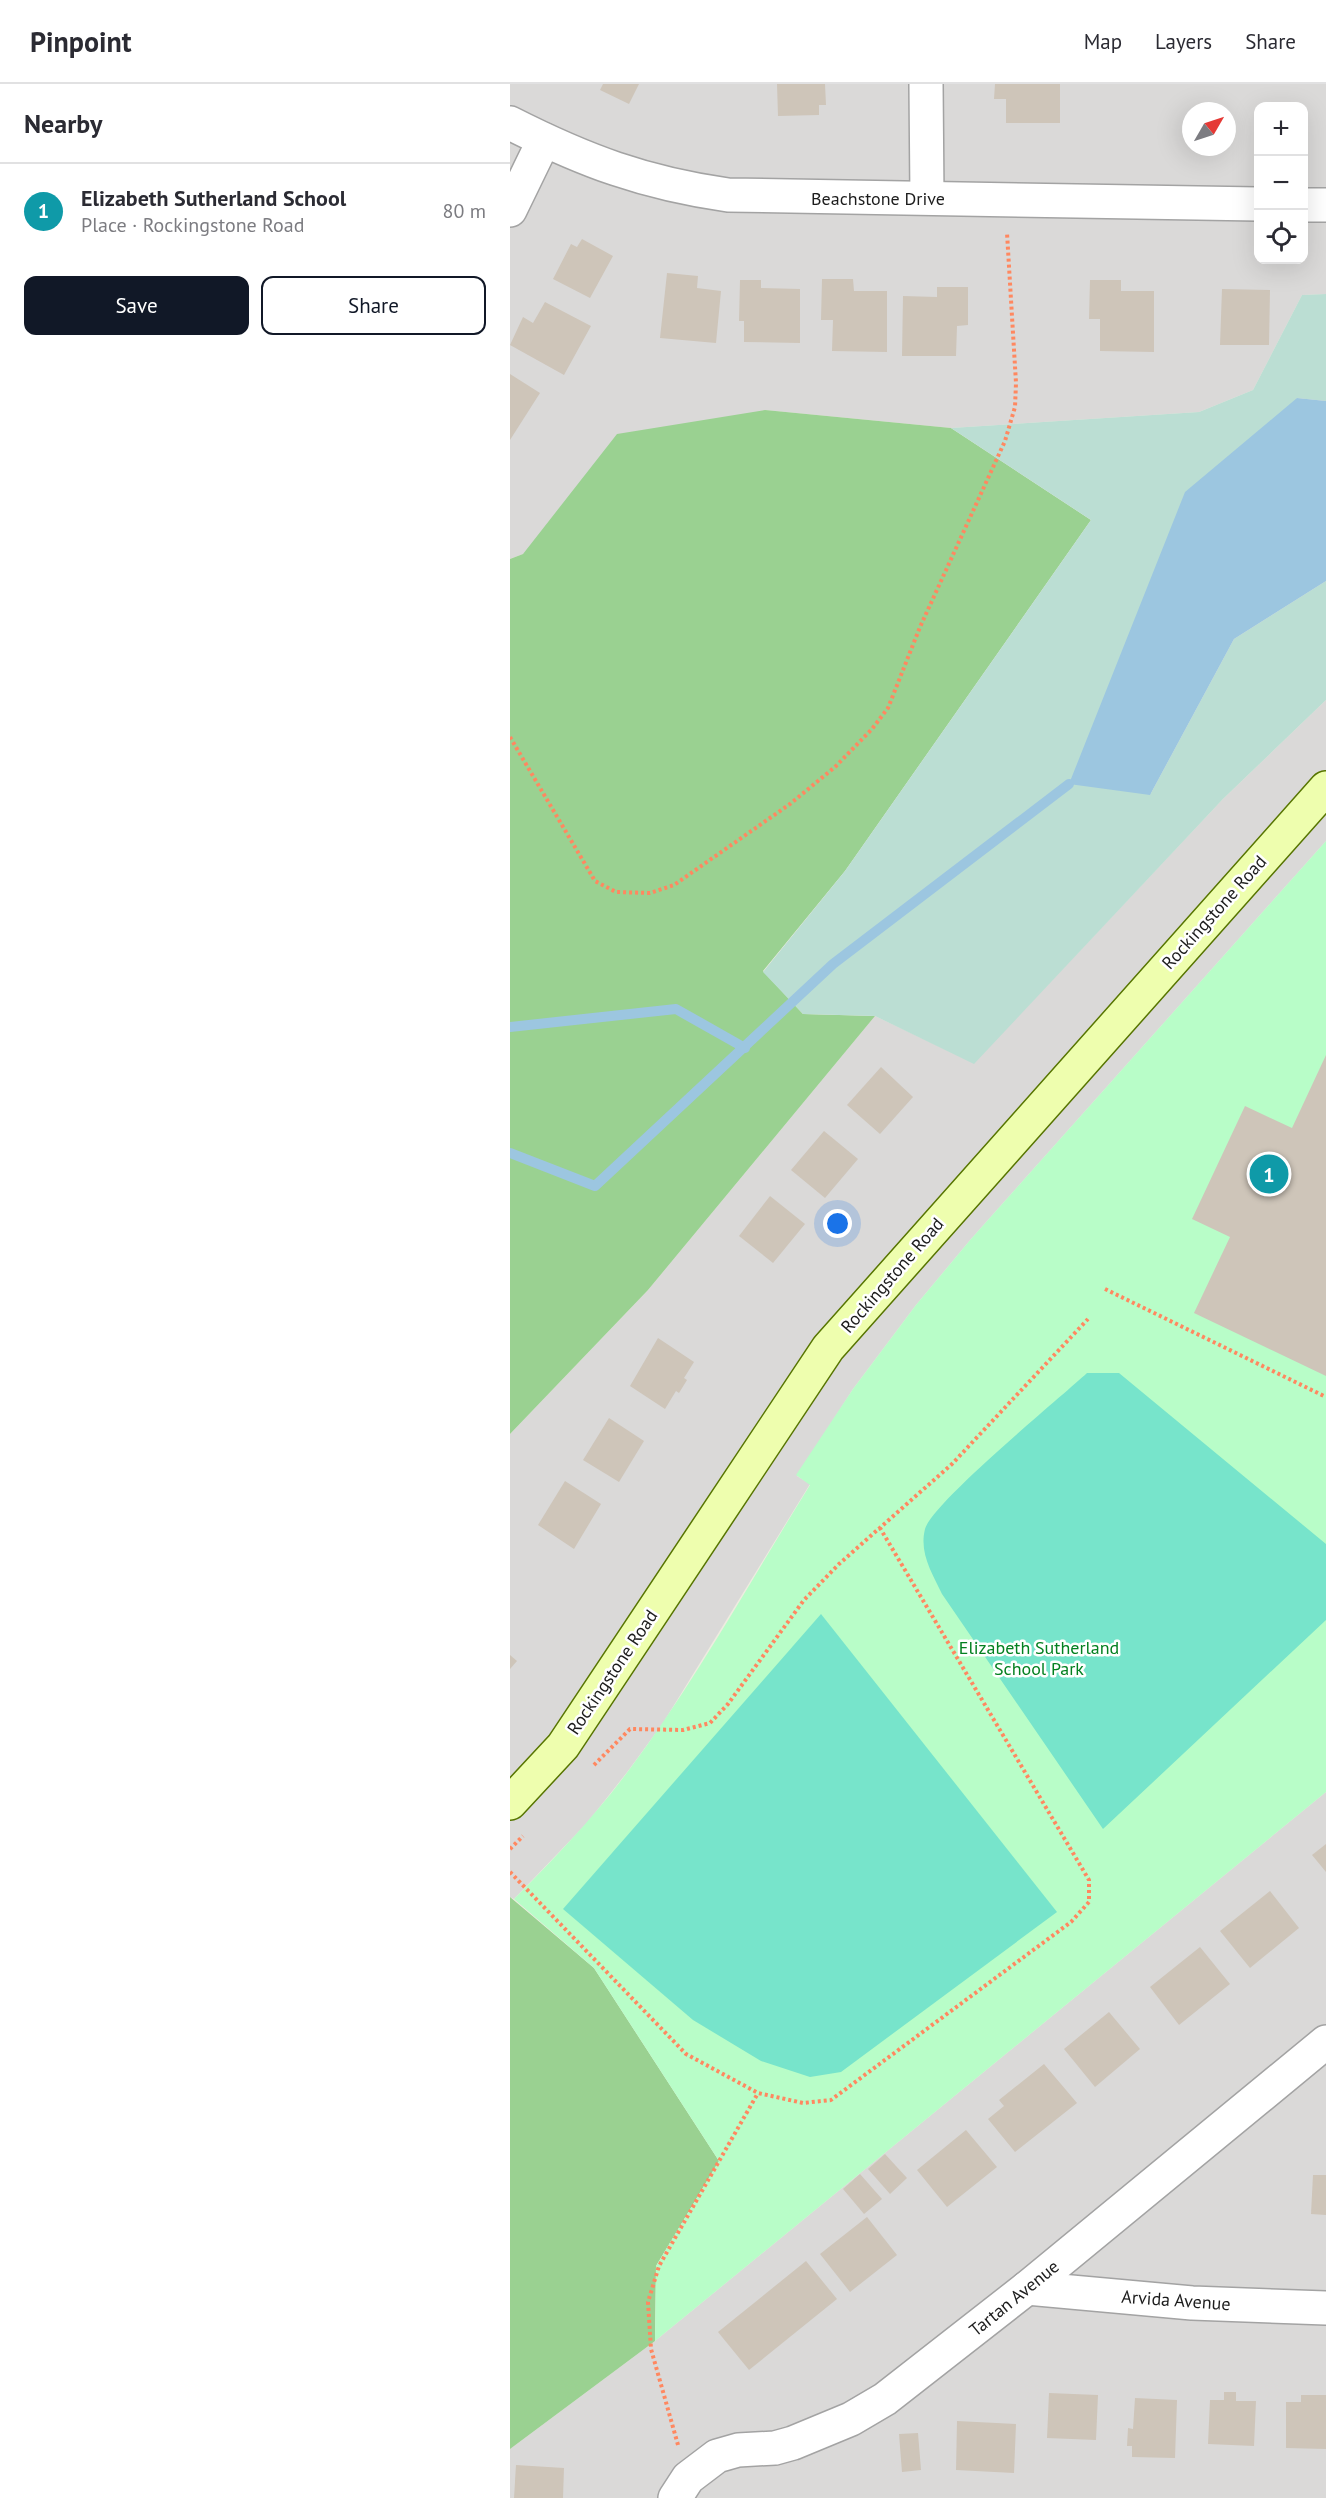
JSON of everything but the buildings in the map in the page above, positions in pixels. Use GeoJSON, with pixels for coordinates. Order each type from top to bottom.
{"type":"FeatureCollection","features":[{"type":"Feature","properties":{"kind":"street"},"geometry":{"type":"LineString","coordinates":[[926,84],[927,197]]}},
{"type":"Feature","properties":{"kind":"street","name":"Beachstone Drive"},"geometry":{"type":"LineString","coordinates":[[510,123],[590,160],[635,177],[681,188],[728,195],[1254,204]]}},
{"type":"Feature","properties":{"kind":"street"},"geometry":{"type":"LineString","coordinates":[[510,210],[544,140]]}},
{"type":"Feature","properties":{"kind":"street"},"geometry":{"type":"LineString","coordinates":[[1308,205],[1326,205]]}},
{"type":"Feature","properties":{"kind":"street","name":"Rockingstone Road"},"geometry":{"type":"LineString","coordinates":[[510,1803],[563,1746],[828,1348],[1326,788]]}},
{"type":"Feature","properties":{"kind":"street","name":"Tartan Avenue"},"geometry":{"type":"LineString","coordinates":[[682,2488],[705,2463],[726,2453],[793,2444],[851,2419],[885,2399],[1027,2288],[1326,2042]]}},
{"type":"Feature","properties":{"kind":"street","name":"Arvida Avenue"},"geometry":{"type":"LineString","coordinates":[[1027,2288],[1192,2303],[1326,2308]]}},
{"type":"Feature","properties":{"kind":"path"},"geometry":{"type":"LineString","coordinates":[[510,737],[595,881],[616,892],[650,893],[674,885],[790,804],[835,767],[872,729],[888,708],[920,627],[1005,441],[1015,407],[1016,383],[1006,199]]}},
{"type":"Feature","properties":{"kind":"path"},"geometry":{"type":"LineString","coordinates":[[1105,1289],[1326,1397]]}},
{"type":"Feature","properties":{"kind":"path"},"geometry":{"type":"LineString","coordinates":[[590,1769],[630,1729],[683,1730],[710,1723],[728,1704],[804,1600],[838,1564],[952,1464],[1088,1319]]}},
{"type":"Feature","properties":{"kind":"path"},"geometry":{"type":"LineString","coordinates":[[510,1872],[686,2054],[758,2093],[803,2103],[831,2100],[1071,1922],[1089,1902],[1089,1880],[880,1528]]}},
{"type":"Feature","properties":{"kind":"path"},"geometry":{"type":"LineString","coordinates":[[510,1849],[526,1833]]}},
{"type":"Feature","properties":{"kind":"path"},"geometry":{"type":"LineString","coordinates":[[682,2488],[651,2349],[648,2302],[659,2266],[758,2093]]}},
{"type":"Feature","properties":{"kind":"shaded area"},"geometry":{"type":"Polygon","coordinates":[[[510,84],[1326,84],[1326,294],[1302,295],[1253,390],[1199,412],[951,428],[765,410],[523,554],[510,559],[510,84]]]}},
{"type":"Feature","properties":{"kind":"shaded area"},"geometry":{"type":"Polygon","coordinates":[[[1326,294],[1326,401],[1297,398],[1150,795],[1234,639],[1326,581],[1326,700],[1223,799],[974,1064],[875,1016],[803,1014],[763,972],[845,871],[1091,520],[951,428],[1199,412],[1253,390],[1302,295],[1326,294]]]}},
{"type":"Feature","properties":{"kind":"shaded area"},"geometry":{"type":"Polygon","coordinates":[[[1297,398],[1326,401],[1326,581],[1234,639],[1150,795],[1069,784],[1185,492],[1297,398]]]}},
{"type":"Feature","properties":{"kind":"shaded area"},"geometry":{"type":"Polygon","coordinates":[[[1326,700],[1326,841],[971,1239],[916,1305],[853,1389],[797,1476],[810,1484],[663,1723],[587,1823],[514,1899],[510,1897],[510,1434],[648,1290],[875,1016],[974,1063],[1223,799],[1326,700]]]}},
{"type":"Feature","properties":{"kind":"shaded area"},"geometry":{"type":"Polygon","coordinates":[[[1326,1792],[1326,2498],[510,2498],[510,2449],[655,2341],[1326,1792]]]}},
{"type":"Feature","properties":{"kind":"green space"},"geometry":{"type":"Polygon","coordinates":[[[765,410],[951,428],[1091,520],[845,871],[763,971],[803,1014],[875,1016],[648,1290],[510,1434],[510,559],[523,554],[617,434],[765,410]]]}},
{"type":"Feature","properties":{"kind":"green space","name":"Elizabeth Sutherland School Park"},"geometry":{"type":"Polygon","coordinates":[[[1326,841],[1326,1792],[655,2341],[656,2266],[719,2161],[594,1968],[514,1899],[602,1804],[654,1736],[810,1485],[796,1475],[853,1389],[916,1305],[971,1239],[1326,841]]]}},
{"type":"Feature","properties":{"kind":"green space"},"geometry":{"type":"Polygon","coordinates":[[[1087,1373],[1119,1373],[1326,1544],[1326,1620],[1103,1829],[942,1594],[925,1555],[924,1546],[925,1529],[949,1497],[1087,1373]]]}},
{"type":"Feature","properties":{"kind":"green space"},"geometry":{"type":"Polygon","coordinates":[[[821,1614],[1057,1912],[841,2072],[810,2077],[761,2061],[693,2020],[563,1909],[821,1614]]]}},
{"type":"Feature","properties":{"kind":"green space"},"geometry":{"type":"Polygon","coordinates":[[[510,1897],[594,1968],[719,2161],[656,2266],[655,2341],[510,2449],[510,1897]]]}},
{"type":"Feature","properties":{"kind":"waterway"},"geometry":{"type":"LineString","coordinates":[[510,1153],[595,1186],[833,964],[1069,784]]}},
{"type":"Feature","properties":{"kind":"waterway"},"geometry":{"type":"LineString","coordinates":[[510,1027],[676,1009],[745,1048]]}},
{"type":"Feature","properties":{"kind":"place","name":"Elizabeth Sutherland School"},"geometry":{"type":"Point","coordinates":[1269,1174]}}]}
